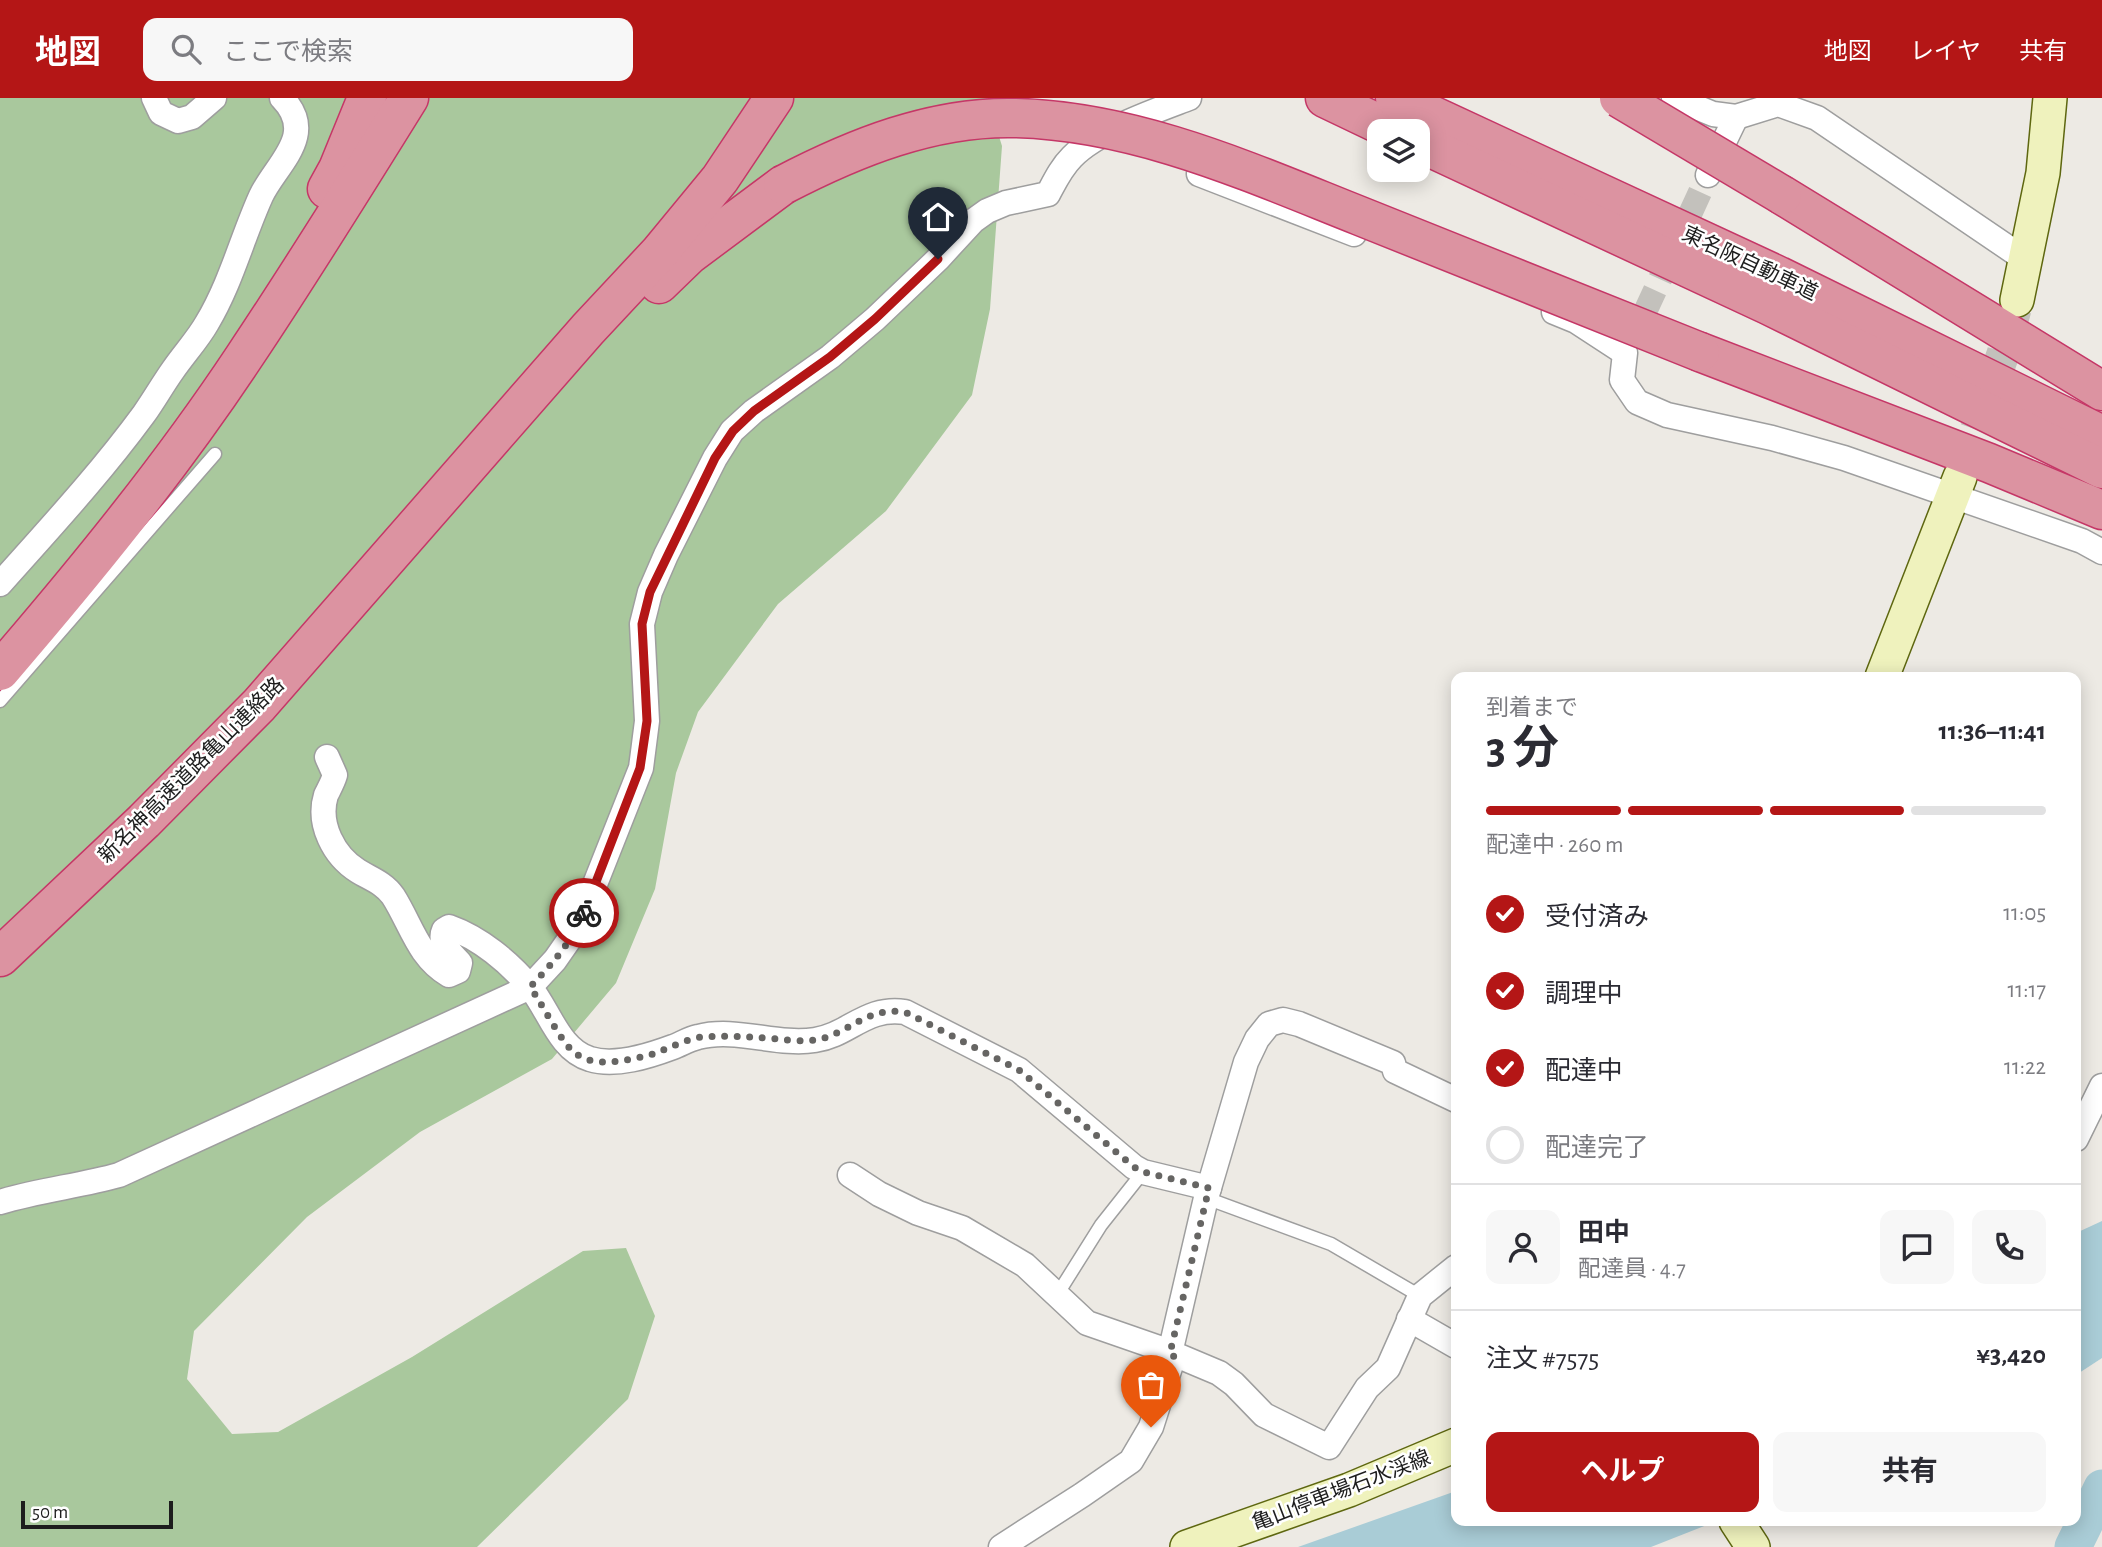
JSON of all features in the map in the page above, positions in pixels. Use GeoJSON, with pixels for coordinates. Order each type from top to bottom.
{"type":"FeatureCollection","features":[{"type":"Feature","properties":{"kind":"highway"},"geometry":{"type":"LineString","coordinates":[[0,637],[138,470],[239,332],[297,243],[338,169],[367,98]]}},
{"type":"Feature","properties":{"kind":"highway"},"geometry":{"type":"LineString","coordinates":[[0,671],[65,596],[115,532],[243,359],[410,98]]}},
{"type":"Feature","properties":{"kind":"highway"},"geometry":{"type":"LineString","coordinates":[[372,575],[588,329],[659,253],[720,179],[774,98]]}},
{"type":"Feature","properties":{"kind":"highway"},"geometry":{"type":"LineString","coordinates":[[1325,98],[1369,119]]}},
{"type":"Feature","properties":{"kind":"highway","name":"東名阪自動車道"},"geometry":{"type":"LineString","coordinates":[[1395,98],[1779,276],[2102,435]]}},
{"type":"Feature","properties":{"kind":"highway"},"geometry":{"type":"LineString","coordinates":[[1619,98],[2102,391]]}},
{"type":"Feature","properties":{"kind":"highway"},"geometry":{"type":"LineString","coordinates":[[372,575],[689,255],[783,185],[833,160],[920,130],[978,120],[1014,118],[1108,127],[1205,155],[1700,352],[1989,463],[2102,510]]}},
{"type":"Feature","properties":{"kind":"highway","name":"東名阪自動車道"},"geometry":{"type":"LineString","coordinates":[[1430,148],[1768,305],[2102,469]]}},
{"type":"Feature","properties":{"kind":"highway","name":"新名神高速道路亀山連絡路"},"geometry":{"type":"LineString","coordinates":[[0,957],[144,821],[259,705],[372,575]]}},
{"type":"Feature","properties":{"kind":"main road"},"geometry":{"type":"LineString","coordinates":[[2017,300],[2043,173],[2050,98]]}},
{"type":"Feature","properties":{"kind":"main road"},"geometry":{"type":"LineString","coordinates":[[1884,672],[1956,486]]}},
{"type":"Feature","properties":{"kind":"main road","name":"亀山停車場石水渓線"},"geometry":{"type":"LineString","coordinates":[[1187,1547],[1349,1490],[1451,1447]]}},
{"type":"Feature","properties":{"kind":"street"},"geometry":{"type":"LineString","coordinates":[[154,98],[161,113],[178,121],[192,117],[214,98]]}},
{"type":"Feature","properties":{"kind":"street"},"geometry":{"type":"LineString","coordinates":[[0,584],[144,414],[207,324],[231,275],[262,194],[292,149],[296,135],[294,123],[291,111],[282,98]]}},
{"type":"Feature","properties":{"kind":"street"},"geometry":{"type":"LineString","coordinates":[[0,1202],[119,1175],[530,987],[555,960],[578,927],[640,768],[647,721],[642,624],[650,592],[715,458],[733,431],[754,411],[830,357],[875,319],[938,259],[973,220],[1006,203],[1048,194],[1059,173],[1073,156],[1090,144],[1127,122],[1189,98]]}},
{"type":"Feature","properties":{"kind":"street"},"geometry":{"type":"LineString","coordinates":[[1674,98],[1713,114],[1736,117],[1778,104],[1817,118],[2026,260]]}},
{"type":"Feature","properties":{"kind":"street"},"geometry":{"type":"LineString","coordinates":[[1708,176],[1736,117]]}},
{"type":"Feature","properties":{"kind":"street"},"geometry":{"type":"LineString","coordinates":[[1090,144],[1148,157],[1218,181],[1576,321],[1625,353]]}},
{"type":"Feature","properties":{"kind":"street"},"geometry":{"type":"LineString","coordinates":[[1645,313],[1625,353],[1622,380],[1637,402],[1667,415],[1772,438],[1956,486],[2102,552]]}},
{"type":"Feature","properties":{"kind":"street"},"geometry":{"type":"LineString","coordinates":[[327,757],[335,775],[326,797],[327,836],[344,859],[385,886],[419,946],[429,959],[449,975],[458,971],[460,963],[441,936],[449,927],[464,933],[513,968],[544,1005],[564,1040],[576,1054],[603,1061],[641,1057],[699,1037],[739,1035],[816,1040],[868,1016],[894,1010],[905,1012],[1019,1070],[1134,1167],[1207,1193]]}},
{"type":"Feature","properties":{"kind":"street"},"geometry":{"type":"LineString","coordinates":[[1000,1547],[1082,1496],[1131,1461],[1151,1427],[1172,1354],[1207,1193],[1246,1062],[1257,1039],[1269,1024],[1283,1020],[1299,1024],[1393,1063],[1395,1071],[1451,1098]]}},
{"type":"Feature","properties":{"kind":"street"},"geometry":{"type":"LineString","coordinates":[[2081,1129],[2102,1086]]}},
{"type":"Feature","properties":{"kind":"street"},"geometry":{"type":"LineString","coordinates":[[850,1175],[879,1194],[918,1213],[982,1238],[1025,1265],[1087,1322],[1219,1373],[1234,1384],[1264,1415],[1329,1447],[1367,1388],[1388,1368],[1420,1296],[1451,1271]]}},
{"type":"Feature","properties":{"kind":"street"},"geometry":{"type":"LineString","coordinates":[[1409,1320],[1451,1343]]}},
{"type":"Feature","properties":{"kind":"lane"},"geometry":{"type":"LineString","coordinates":[[0,701],[215,454]]}},
{"type":"Feature","properties":{"kind":"lane"},"geometry":{"type":"LineString","coordinates":[[1057,1295],[1101,1225],[1143,1172]]}},
{"type":"Feature","properties":{"kind":"lane"},"geometry":{"type":"LineString","coordinates":[[1207,1193],[1331,1244],[1420,1296]]}},
{"type":"Feature","properties":{"kind":"green space"},"geometry":{"type":"Polygon","coordinates":[[[0,98],[987,98],[1002,146],[990,309],[972,395],[886,511],[778,604],[698,712],[676,773],[655,889],[616,983],[552,1059],[420,1132],[307,1217],[194,1331],[187,1379],[232,1434],[278,1432],[412,1357],[583,1251],[626,1248],[655,1316],[628,1399],[477,1547],[0,1547],[0,98]]]}},
{"type":"Feature","properties":{"kind":"water"},"geometry":{"type":"Polygon","coordinates":[[[2102,1221],[2102,1358],[2081,1372],[2081,1231],[2102,1221]]]}},
{"type":"Feature","properties":{"kind":"water"},"geometry":{"type":"Polygon","coordinates":[[[1451,1493],[1451,1526],[1704,1526],[1651,1547],[1298,1547],[1451,1493]]]}},
{"type":"Feature","properties":{"kind":"waterway"},"geometry":{"type":"LineString","coordinates":[[2073,1547],[2102,1488]]}},
{"type":"Feature","properties":{"kind":"tunnel"},"geometry":{"type":"LineString","coordinates":[[1645,312],[1708,175]]}},
{"type":"Feature","properties":{"kind":"tunnel"},"geometry":{"type":"LineString","coordinates":[[1960,477],[2003,354],[2015,309]]}},
{"type":"Feature","properties":{"kind":"way so far"},"geometry":{"type":"LineString","coordinates":[[584,913],[578,927],[555,960],[530,987],[576,1054],[594,1060],[617,1061],[641,1057],[699,1037],[739,1035],[816,1040],[868,1016],[894,1010],[905,1012],[1019,1070],[1134,1167],[1143,1172],[1209,1188],[1170,1353],[1174,1355],[1151,1427]]}},
{"type":"Feature","properties":{"kind":"route"},"geometry":{"type":"LineString","coordinates":[[584,913],[640,768],[647,721],[642,624],[650,592],[715,458],[733,431],[754,411],[830,357],[938,259]]}}]}
